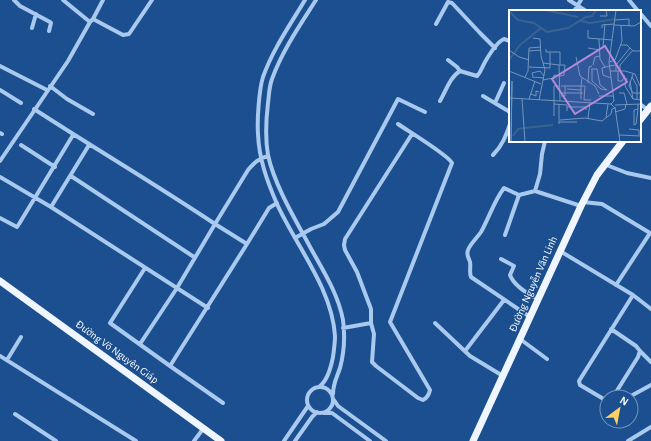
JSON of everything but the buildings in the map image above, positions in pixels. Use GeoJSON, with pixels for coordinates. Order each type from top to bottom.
{"type":"FeatureCollection","features":[{"type":"Feature","properties":{"kind":"main road"},"geometry":{"type":"LineString","coordinates":[[641,119],[649,108]]}},
{"type":"Feature","properties":{"kind":"main road","name":"Đường Nguyễn Văn Linh"},"geometry":{"type":"LineString","coordinates":[[473,441],[596,175],[621,142]]}},
{"type":"Feature","properties":{"kind":"main road","name":"Đường Võ Nguyên Giáp"},"geometry":{"type":"LineString","coordinates":[[0,282],[221,441]]}},
{"type":"Feature","properties":{"kind":"street"},"geometry":{"type":"LineString","coordinates":[[14,0],[20,6],[51,23],[49,31]]}},
{"type":"Feature","properties":{"kind":"street"},"geometry":{"type":"LineString","coordinates":[[64,0],[92,20],[123,35],[128,34],[152,0]]}},
{"type":"Feature","properties":{"kind":"street"},"geometry":{"type":"LineString","coordinates":[[0,161],[68,61],[103,0]]}},
{"type":"Feature","properties":{"kind":"street"},"geometry":{"type":"LineString","coordinates":[[284,441],[308,406],[308,394],[314,388],[325,382],[332,363],[335,338],[332,314],[319,283],[267,181],[260,158],[257,132],[263,78],[274,51],[305,0]]}},
{"type":"Feature","properties":{"kind":"street"},"geometry":{"type":"LineString","coordinates":[[316,0],[282,56],[271,81],[267,109],[266,133],[268,156],[286,201],[327,279],[341,312],[344,338],[340,367],[333,386],[332,394],[334,400],[338,406],[386,441]]}},
{"type":"Feature","properties":{"kind":"street"},"geometry":{"type":"LineString","coordinates":[[568,0],[584,10]]}},
{"type":"Feature","properties":{"kind":"street"},"geometry":{"type":"LineString","coordinates":[[574,10],[581,0]]}},
{"type":"Feature","properties":{"kind":"street"},"geometry":{"type":"LineString","coordinates":[[629,0],[637,10]]}},
{"type":"Feature","properties":{"kind":"street"},"geometry":{"type":"LineString","coordinates":[[436,24],[448,2],[452,3],[495,48]]}},
{"type":"Feature","properties":{"kind":"street"},"geometry":{"type":"LineString","coordinates":[[32,28],[36,14]]}},
{"type":"Feature","properties":{"kind":"street"},"geometry":{"type":"LineString","coordinates":[[641,14],[651,26]]}},
{"type":"Feature","properties":{"kind":"street"},"geometry":{"type":"LineString","coordinates":[[448,60],[457,67],[460,72],[477,76],[501,40],[504,39],[509,41]]}},
{"type":"Feature","properties":{"kind":"street"},"geometry":{"type":"LineString","coordinates":[[0,66],[47,90]]}},
{"type":"Feature","properties":{"kind":"street"},"geometry":{"type":"LineString","coordinates":[[440,101],[452,79],[460,72]]}},
{"type":"Feature","properties":{"kind":"street"},"geometry":{"type":"LineString","coordinates":[[495,103],[504,83]]}},
{"type":"Feature","properties":{"kind":"street"},"geometry":{"type":"LineString","coordinates":[[50,86],[67,99],[93,114]]}},
{"type":"Feature","properties":{"kind":"street"},"geometry":{"type":"LineString","coordinates":[[0,90],[21,103]]}},
{"type":"Feature","properties":{"kind":"street"},"geometry":{"type":"LineString","coordinates":[[482,96],[509,111]]}},
{"type":"Feature","properties":{"kind":"street"},"geometry":{"type":"LineString","coordinates":[[295,238],[324,224],[338,212],[398,99],[426,112]]}},
{"type":"Feature","properties":{"kind":"street"},"geometry":{"type":"LineString","coordinates":[[34,109],[247,244]]}},
{"type":"Feature","properties":{"kind":"street"},"geometry":{"type":"LineString","coordinates":[[398,124],[443,154],[452,163],[390,322],[430,390],[427,398],[423,400],[418,398],[372,362],[374,334],[371,323],[371,308],[357,272],[345,250],[344,245],[345,239],[412,134]]}},
{"type":"Feature","properties":{"kind":"street"},"geometry":{"type":"LineString","coordinates":[[492,155],[501,145],[509,127]]}},
{"type":"Feature","properties":{"kind":"street"},"geometry":{"type":"LineString","coordinates":[[0,218],[17,227],[36,199],[73,135]]}},
{"type":"Feature","properties":{"kind":"street"},"geometry":{"type":"LineString","coordinates":[[535,192],[540,174],[545,142]]}},
{"type":"Feature","properties":{"kind":"street"},"geometry":{"type":"LineString","coordinates":[[21,145],[55,166]]}},
{"type":"Feature","properties":{"kind":"street"},"geometry":{"type":"LineString","coordinates":[[51,207],[89,145]]}},
{"type":"Feature","properties":{"kind":"street"},"geometry":{"type":"LineString","coordinates":[[140,344],[177,288],[194,257],[248,170],[260,158],[268,156]]}},
{"type":"Feature","properties":{"kind":"street"},"geometry":{"type":"LineString","coordinates":[[604,164],[627,173],[651,178]]}},
{"type":"Feature","properties":{"kind":"street"},"geometry":{"type":"LineString","coordinates":[[70,176],[194,257]]}},
{"type":"Feature","properties":{"kind":"street"},"geometry":{"type":"LineString","coordinates":[[0,177],[51,207],[208,308]]}},
{"type":"Feature","properties":{"kind":"street"},"geometry":{"type":"LineString","coordinates":[[530,317],[471,276],[470,262],[467,257],[468,250],[480,233],[496,198],[504,188],[520,195],[535,192],[582,204],[602,204],[650,232],[616,285]]}},
{"type":"Feature","properties":{"kind":"street"},"geometry":{"type":"LineString","coordinates":[[505,234],[520,195]]}},
{"type":"Feature","properties":{"kind":"street"},"geometry":{"type":"LineString","coordinates":[[170,366],[208,308],[269,208],[277,203]]}},
{"type":"Feature","properties":{"kind":"street"},"geometry":{"type":"LineString","coordinates":[[560,251],[633,295],[650,308],[651,302]]}},
{"type":"Feature","properties":{"kind":"street"},"geometry":{"type":"LineString","coordinates":[[501,259],[514,266],[510,275],[516,284],[530,295],[538,299]]}},
{"type":"Feature","properties":{"kind":"street"},"geometry":{"type":"LineString","coordinates":[[145,268],[110,323],[223,403]]}},
{"type":"Feature","properties":{"kind":"street"},"geometry":{"type":"LineString","coordinates":[[599,396],[580,385],[579,381],[633,295]]}},
{"type":"Feature","properties":{"kind":"street"},"geometry":{"type":"LineString","coordinates":[[464,351],[504,300]]}},
{"type":"Feature","properties":{"kind":"street"},"geometry":{"type":"LineString","coordinates":[[332,314],[341,312]]}},
{"type":"Feature","properties":{"kind":"street"},"geometry":{"type":"LineString","coordinates":[[343,328],[371,323]]}},
{"type":"Feature","properties":{"kind":"street"},"geometry":{"type":"LineString","coordinates":[[435,323],[470,356],[503,376]]}},
{"type":"Feature","properties":{"kind":"street"},"geometry":{"type":"LineString","coordinates":[[611,329],[636,346],[651,362]]}},
{"type":"Feature","properties":{"kind":"street"},"geometry":{"type":"LineString","coordinates":[[7,360],[21,338]]}},
{"type":"Feature","properties":{"kind":"street"},"geometry":{"type":"LineString","coordinates":[[520,339],[547,359]]}},
{"type":"Feature","properties":{"kind":"street"},"geometry":{"type":"LineString","coordinates":[[618,389],[638,357],[640,350]]}},
{"type":"Feature","properties":{"kind":"street"},"geometry":{"type":"LineString","coordinates":[[0,356],[136,441]]}},
{"type":"Feature","properties":{"kind":"street"},"geometry":{"type":"LineString","coordinates":[[639,392],[651,385]]}},
{"type":"Feature","properties":{"kind":"street"},"geometry":{"type":"LineString","coordinates":[[320,386],[326,388],[332,394]]}},
{"type":"Feature","properties":{"kind":"street"},"geometry":{"type":"LineString","coordinates":[[324,413],[332,407],[334,400]]}},
{"type":"Feature","properties":{"kind":"street"},"geometry":{"type":"LineString","coordinates":[[308,406],[317,412],[332,413],[370,441]]}},
{"type":"Feature","properties":{"kind":"street"},"geometry":{"type":"LineString","coordinates":[[295,441],[317,412]]}},
{"type":"Feature","properties":{"kind":"street"},"geometry":{"type":"LineString","coordinates":[[15,414],[56,441]]}},
{"type":"Feature","properties":{"kind":"street"},"geometry":{"type":"LineString","coordinates":[[628,441],[651,427]]}},
{"type":"Feature","properties":{"kind":"street"},"geometry":{"type":"LineString","coordinates":[[194,441],[203,429]]}}]}
